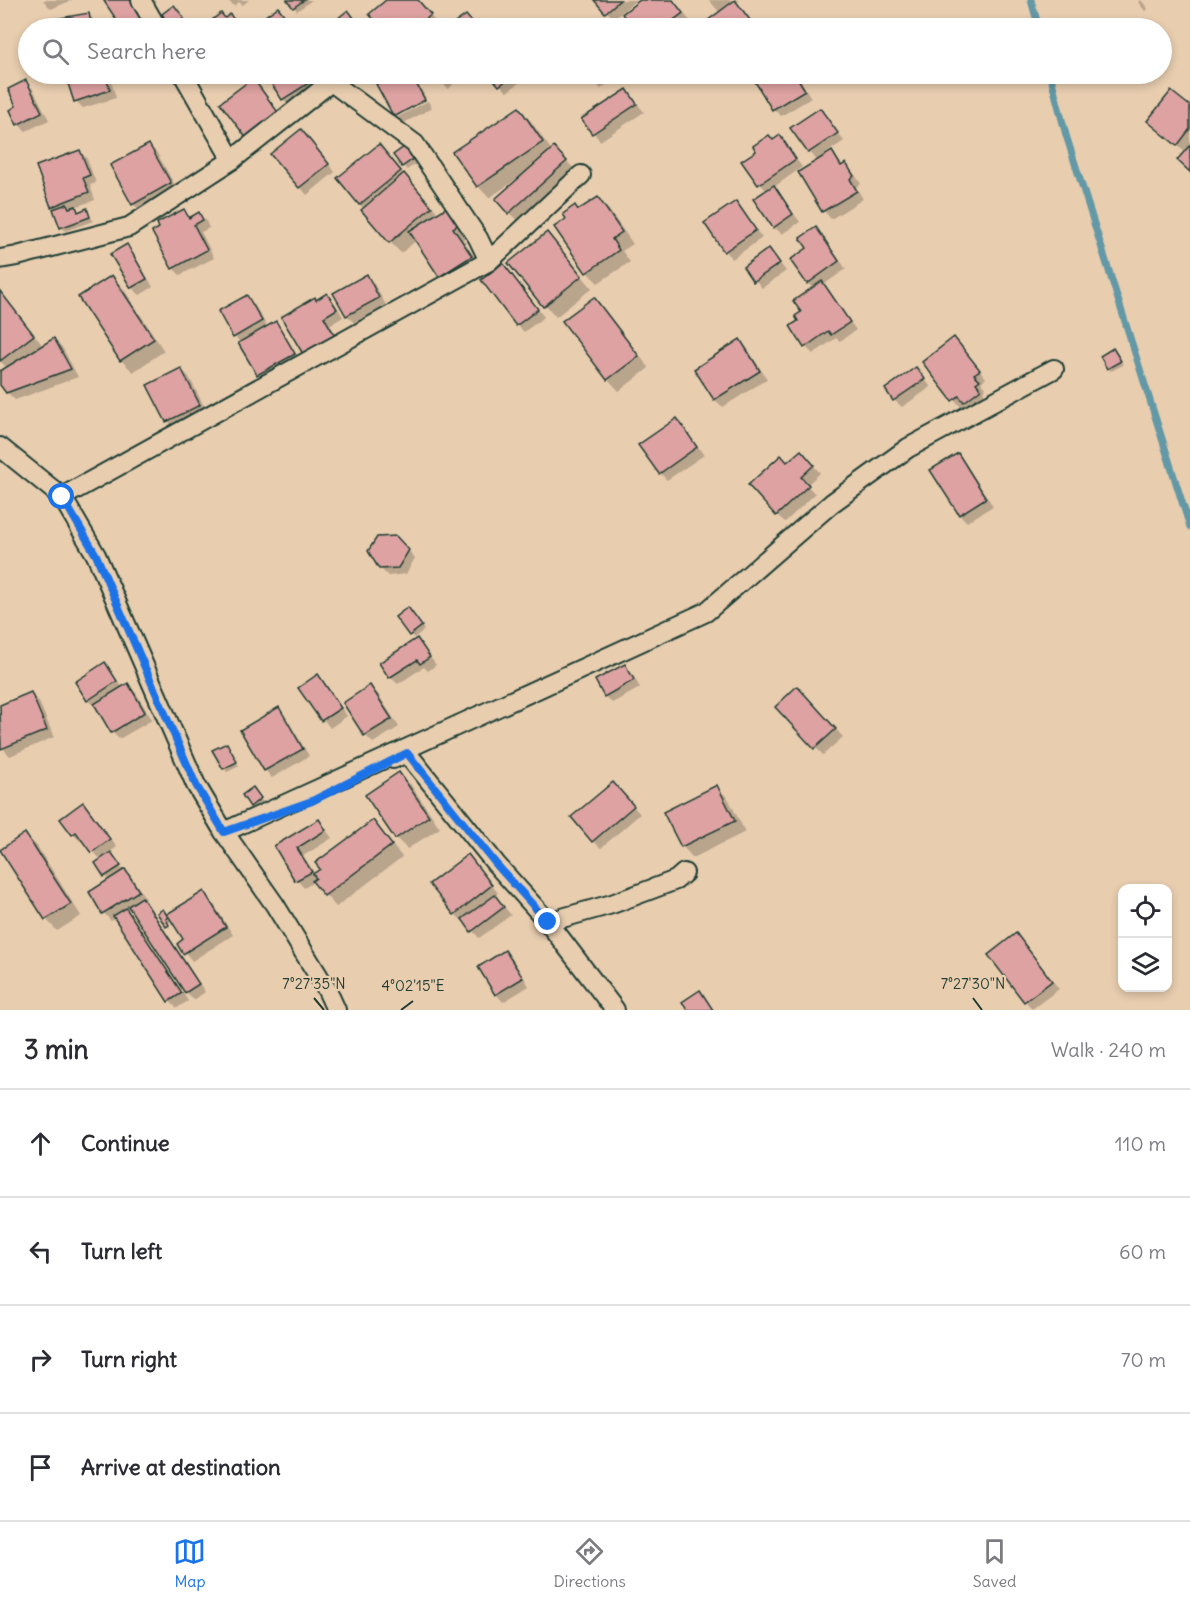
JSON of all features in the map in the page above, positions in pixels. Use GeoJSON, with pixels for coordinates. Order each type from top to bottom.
{"type":"FeatureCollection","features":[{"type":"Feature","properties":{"kind":"street"},"geometry":{"type":"LineString","coordinates":[[141,0],[152,18]]}},
{"type":"Feature","properties":{"kind":"street"},"geometry":{"type":"LineString","coordinates":[[189,84],[232,160]]}},
{"type":"Feature","properties":{"kind":"street"},"geometry":{"type":"LineString","coordinates":[[0,259],[129,227],[232,160],[326,84]]}},
{"type":"Feature","properties":{"kind":"street"},"geometry":{"type":"LineString","coordinates":[[343,84],[415,144],[478,238],[489,261]]}},
{"type":"Feature","properties":{"kind":"street"},"geometry":{"type":"LineString","coordinates":[[62,497],[489,261],[581,175]]}},
{"type":"Feature","properties":{"kind":"street"},"geometry":{"type":"LineString","coordinates":[[224,832],[706,612],[832,503],[908,448],[1054,369]]}},
{"type":"Feature","properties":{"kind":"street"},"geometry":{"type":"LineString","coordinates":[[0,447],[62,497],[96,555],[196,785],[224,832],[275,905],[327,990],[336,1010]]}},
{"type":"Feature","properties":{"kind":"street"},"geometry":{"type":"LineString","coordinates":[[224,832],[312,801],[407,753],[496,864],[548,922],[615,1010]]}},
{"type":"Feature","properties":{"kind":"street"},"geometry":{"type":"LineString","coordinates":[[548,922],[612,904],[676,880],[684,873]]}},
{"type":"Feature","properties":{"kind":"building"},"geometry":{"type":"Polygon","coordinates":[[[135,0],[147,18],[115,18],[104,1],[135,0]]]}},
{"type":"Feature","properties":{"kind":"building"},"geometry":{"type":"Polygon","coordinates":[[[287,0],[304,0],[293,8],[287,0]]]}},
{"type":"Feature","properties":{"kind":"building"},"geometry":{"type":"Polygon","coordinates":[[[386,0],[418,0],[431,15],[427,18],[372,18],[369,14],[386,0]]]}},
{"type":"Feature","properties":{"kind":"building"},"geometry":{"type":"Polygon","coordinates":[[[594,0],[620,0],[605,13],[594,0]]]}},
{"type":"Feature","properties":{"kind":"building"},"geometry":{"type":"Polygon","coordinates":[[[640,0],[673,0],[683,13],[676,18],[625,18],[622,14],[640,0]]]}},
{"type":"Feature","properties":{"kind":"building"},"geometry":{"type":"Polygon","coordinates":[[[735,0],[748,18],[711,18],[735,0]]]}},
{"type":"Feature","properties":{"kind":"building"},"geometry":{"type":"Polygon","coordinates":[[[174,5],[184,18],[165,18],[162,14],[174,5]]]}},
{"type":"Feature","properties":{"kind":"building"},"geometry":{"type":"Polygon","coordinates":[[[278,7],[286,18],[262,18],[278,7]]]}},
{"type":"Feature","properties":{"kind":"building"},"geometry":{"type":"Polygon","coordinates":[[[348,10],[354,18],[338,18],[348,10]]]}},
{"type":"Feature","properties":{"kind":"building"},"geometry":{"type":"Polygon","coordinates":[[[89,13],[90,18],[60,18],[89,13]]]}},
{"type":"Feature","properties":{"kind":"building"},"geometry":{"type":"Polygon","coordinates":[[[221,13],[225,18],[215,18],[221,13]]]}},
{"type":"Feature","properties":{"kind":"building"},"geometry":{"type":"Polygon","coordinates":[[[18,84],[28,84],[42,112],[17,125],[10,110],[16,106],[8,89],[18,84]]]}},
{"type":"Feature","properties":{"kind":"building"},"geometry":{"type":"Polygon","coordinates":[[[68,84],[108,84],[110,90],[74,102],[68,84]]]}},
{"type":"Feature","properties":{"kind":"building"},"geometry":{"type":"Polygon","coordinates":[[[245,84],[257,84],[280,115],[247,139],[220,103],[245,84]]]}},
{"type":"Feature","properties":{"kind":"building"},"geometry":{"type":"Polygon","coordinates":[[[272,84],[307,84],[282,100],[272,84]]]}},
{"type":"Feature","properties":{"kind":"building"},"geometry":{"type":"Polygon","coordinates":[[[376,84],[416,84],[425,100],[394,117],[376,84]]]}},
{"type":"Feature","properties":{"kind":"building"},"geometry":{"type":"Polygon","coordinates":[[[757,84],[801,84],[805,90],[772,110],[757,84]]]}},
{"type":"Feature","properties":{"kind":"building"},"geometry":{"type":"Polygon","coordinates":[[[627,89],[637,104],[592,134],[581,119],[627,89]]]}},
{"type":"Feature","properties":{"kind":"building"},"geometry":{"type":"Polygon","coordinates":[[[1171,91],[1190,106],[1190,129],[1177,146],[1147,121],[1171,91]]]}},
{"type":"Feature","properties":{"kind":"building"},"geometry":{"type":"Polygon","coordinates":[[[519,107],[543,142],[477,187],[452,152],[519,107]]]}},
{"type":"Feature","properties":{"kind":"building"},"geometry":{"type":"Polygon","coordinates":[[[820,108],[838,133],[808,153],[790,128],[820,108]]]}},
{"type":"Feature","properties":{"kind":"building"},"geometry":{"type":"Polygon","coordinates":[[[301,129],[329,164],[299,188],[270,154],[301,129]]]}},
{"type":"Feature","properties":{"kind":"building"},"geometry":{"type":"Polygon","coordinates":[[[769,135],[773,140],[780,135],[796,159],[758,185],[741,161],[756,151],[753,146],[769,135]]]}},
{"type":"Feature","properties":{"kind":"building"},"geometry":{"type":"Polygon","coordinates":[[[149,144],[171,183],[132,205],[110,165],[149,144]]]}},
{"type":"Feature","properties":{"kind":"building"},"geometry":{"type":"Polygon","coordinates":[[[379,144],[401,171],[359,205],[337,178],[379,144]]]}},
{"type":"Feature","properties":{"kind":"building"},"geometry":{"type":"Polygon","coordinates":[[[408,144],[417,156],[402,167],[393,155],[408,144]]]}},
{"type":"Feature","properties":{"kind":"building"},"geometry":{"type":"Polygon","coordinates":[[[1190,145],[1190,172],[1177,160],[1190,145]]]}},
{"type":"Feature","properties":{"kind":"building"},"geometry":{"type":"Polygon","coordinates":[[[554,147],[567,161],[508,214],[495,199],[554,147]]]}},
{"type":"Feature","properties":{"kind":"building"},"geometry":{"type":"Polygon","coordinates":[[[80,150],[90,175],[83,178],[89,192],[51,207],[36,166],[80,150]]]}},
{"type":"Feature","properties":{"kind":"building"},"geometry":{"type":"Polygon","coordinates":[[[832,151],[841,166],[846,163],[854,176],[850,179],[857,191],[822,212],[798,172],[832,151]]]}},
{"type":"Feature","properties":{"kind":"building"},"geometry":{"type":"Polygon","coordinates":[[[404,173],[432,207],[389,243],[361,210],[404,173]]]}},
{"type":"Feature","properties":{"kind":"building"},"geometry":{"type":"Polygon","coordinates":[[[774,185],[793,214],[773,228],[753,199],[774,185]]]}},
{"type":"Feature","properties":{"kind":"building"},"geometry":{"type":"Polygon","coordinates":[[[598,197],[622,232],[612,239],[619,250],[586,273],[554,227],[566,219],[563,214],[575,205],[578,210],[598,197]]]}},
{"type":"Feature","properties":{"kind":"building"},"geometry":{"type":"Polygon","coordinates":[[[736,201],[756,230],[724,252],[704,223],[736,201]]]}},
{"type":"Feature","properties":{"kind":"building"},"geometry":{"type":"Polygon","coordinates":[[[67,204],[69,208],[76,206],[78,212],[87,208],[90,217],[60,228],[53,209],[67,204]]]}},
{"type":"Feature","properties":{"kind":"building"},"geometry":{"type":"Polygon","coordinates":[[[447,207],[459,224],[453,228],[472,256],[439,277],[409,231],[447,207]]]}},
{"type":"Feature","properties":{"kind":"building"},"geometry":{"type":"Polygon","coordinates":[[[184,209],[189,218],[199,212],[203,220],[194,225],[207,250],[172,269],[152,232],[159,228],[157,223],[184,209]]]}},
{"type":"Feature","properties":{"kind":"building"},"geometry":{"type":"Polygon","coordinates":[[[816,227],[839,261],[807,284],[790,260],[807,248],[800,238],[816,227]]]}},
{"type":"Feature","properties":{"kind":"building"},"geometry":{"type":"Polygon","coordinates":[[[547,232],[582,276],[543,307],[508,263],[547,232]]]}},
{"type":"Feature","properties":{"kind":"building"},"geometry":{"type":"Polygon","coordinates":[[[127,244],[147,279],[131,288],[110,254],[127,244]]]}},
{"type":"Feature","properties":{"kind":"building"},"geometry":{"type":"Polygon","coordinates":[[[769,248],[780,263],[753,282],[743,267],[769,248]]]}},
{"type":"Feature","properties":{"kind":"building"},"geometry":{"type":"Polygon","coordinates":[[[503,263],[538,309],[516,326],[481,280],[503,263]]]}},
{"type":"Feature","properties":{"kind":"building"},"geometry":{"type":"Polygon","coordinates":[[[367,274],[379,298],[346,316],[333,293],[367,274]]]}},
{"type":"Feature","properties":{"kind":"building"},"geometry":{"type":"Polygon","coordinates":[[[112,275],[154,339],[120,361],[78,297],[112,275]]]}},
{"type":"Feature","properties":{"kind":"building"},"geometry":{"type":"Polygon","coordinates":[[[822,281],[850,322],[831,335],[828,331],[804,348],[790,326],[798,321],[795,316],[801,312],[793,301],[822,281]]]}},
{"type":"Feature","properties":{"kind":"building"},"geometry":{"type":"Polygon","coordinates":[[[0,291],[34,335],[0,361],[0,291]]]}},
{"type":"Feature","properties":{"kind":"building"},"geometry":{"type":"Polygon","coordinates":[[[327,293],[337,309],[324,317],[335,336],[303,354],[281,317],[315,297],[316,300],[327,293]]]}},
{"type":"Feature","properties":{"kind":"building"},"geometry":{"type":"Polygon","coordinates":[[[247,295],[262,321],[233,338],[218,311],[247,295]]]}},
{"type":"Feature","properties":{"kind":"building"},"geometry":{"type":"Polygon","coordinates":[[[594,297],[639,356],[607,380],[562,321],[594,297]]]}},
{"type":"Feature","properties":{"kind":"building"},"geometry":{"type":"Polygon","coordinates":[[[276,321],[295,354],[257,375],[238,343],[276,321]]]}},
{"type":"Feature","properties":{"kind":"building"},"geometry":{"type":"Polygon","coordinates":[[[954,337],[980,370],[974,374],[980,380],[976,383],[981,389],[964,402],[959,396],[952,401],[922,362],[954,337]]]}},
{"type":"Feature","properties":{"kind":"building"},"geometry":{"type":"Polygon","coordinates":[[[54,338],[71,369],[6,393],[0,385],[0,371],[54,338]]]}},
{"type":"Feature","properties":{"kind":"building"},"geometry":{"type":"Polygon","coordinates":[[[740,339],[760,371],[714,400],[694,369],[740,339]]]}},
{"type":"Feature","properties":{"kind":"building"},"geometry":{"type":"Polygon","coordinates":[[[1113,348],[1121,361],[1107,369],[1100,356],[1113,348]]]}},
{"type":"Feature","properties":{"kind":"building"},"geometry":{"type":"Polygon","coordinates":[[[916,367],[925,379],[893,401],[885,389],[916,367]]]}},
{"type":"Feature","properties":{"kind":"building"},"geometry":{"type":"Polygon","coordinates":[[[181,368],[200,405],[166,422],[147,385],[181,368]]]}},
{"type":"Feature","properties":{"kind":"building"},"geometry":{"type":"Polygon","coordinates":[[[677,418],[697,447],[659,474],[638,445],[677,418]]]}},
{"type":"Feature","properties":{"kind":"building"},"geometry":{"type":"Polygon","coordinates":[[[801,450],[814,465],[801,477],[809,485],[776,516],[748,485],[781,455],[787,462],[801,450]]]}},
{"type":"Feature","properties":{"kind":"building"},"geometry":{"type":"Polygon","coordinates":[[[958,453],[986,498],[959,515],[930,470],[958,453]]]}},
{"type":"Feature","properties":{"kind":"building"},"geometry":{"type":"Polygon","coordinates":[[[396,536],[409,550],[398,568],[379,569],[368,551],[377,537],[396,536]]]}},
{"type":"Feature","properties":{"kind":"building"},"geometry":{"type":"Polygon","coordinates":[[[408,607],[422,626],[409,636],[395,617],[408,607]]]}},
{"type":"Feature","properties":{"kind":"building"},"geometry":{"type":"Polygon","coordinates":[[[417,638],[430,657],[420,664],[417,660],[389,678],[379,663],[417,638]]]}},
{"type":"Feature","properties":{"kind":"building"},"geometry":{"type":"Polygon","coordinates":[[[105,662],[117,681],[87,701],[75,682],[105,662]]]}},
{"type":"Feature","properties":{"kind":"building"},"geometry":{"type":"Polygon","coordinates":[[[625,664],[634,680],[604,697],[595,680],[625,664]]]}},
{"type":"Feature","properties":{"kind":"building"},"geometry":{"type":"Polygon","coordinates":[[[318,674],[341,708],[321,721],[298,688],[318,674]]]}},
{"type":"Feature","properties":{"kind":"building"},"geometry":{"type":"Polygon","coordinates":[[[128,683],[145,712],[111,733],[94,704],[128,683]]]}},
{"type":"Feature","properties":{"kind":"building"},"geometry":{"type":"Polygon","coordinates":[[[370,685],[392,719],[364,736],[343,703],[370,685]]]}},
{"type":"Feature","properties":{"kind":"building"},"geometry":{"type":"Polygon","coordinates":[[[797,686],[836,729],[814,749],[775,707],[797,686]]]}},
{"type":"Feature","properties":{"kind":"building"},"geometry":{"type":"Polygon","coordinates":[[[31,692],[47,730],[1,749],[0,705],[31,692]]]}},
{"type":"Feature","properties":{"kind":"building"},"geometry":{"type":"Polygon","coordinates":[[[279,707],[303,749],[264,771],[240,730],[279,707]]]}},
{"type":"Feature","properties":{"kind":"building"},"geometry":{"type":"Polygon","coordinates":[[[227,743],[237,762],[223,769],[212,750],[227,743]]]}},
{"type":"Feature","properties":{"kind":"building"},"geometry":{"type":"Polygon","coordinates":[[[399,772],[429,816],[395,839],[365,795],[399,772]]]}},
{"type":"Feature","properties":{"kind":"building"},"geometry":{"type":"Polygon","coordinates":[[[613,782],[634,806],[592,842],[571,817],[613,782]]]}},
{"type":"Feature","properties":{"kind":"building"},"geometry":{"type":"Polygon","coordinates":[[[717,785],[735,821],[681,847],[663,812],[717,785]]]}},
{"type":"Feature","properties":{"kind":"building"},"geometry":{"type":"Polygon","coordinates":[[[253,787],[261,798],[250,807],[242,795],[253,787]]]}},
{"type":"Feature","properties":{"kind":"building"},"geometry":{"type":"Polygon","coordinates":[[[83,802],[110,839],[91,853],[76,832],[72,835],[60,819],[83,802]]]}},
{"type":"Feature","properties":{"kind":"building"},"geometry":{"type":"Polygon","coordinates":[[[319,819],[326,830],[297,848],[312,872],[295,881],[274,846],[319,819]]]}},
{"type":"Feature","properties":{"kind":"building"},"geometry":{"type":"Polygon","coordinates":[[[373,820],[392,845],[324,896],[312,881],[316,878],[313,874],[320,869],[315,863],[373,820]]]}},
{"type":"Feature","properties":{"kind":"building"},"geometry":{"type":"Polygon","coordinates":[[[25,833],[71,904],[45,920],[0,850],[25,833]]]}},
{"type":"Feature","properties":{"kind":"building"},"geometry":{"type":"Polygon","coordinates":[[[111,852],[121,866],[104,877],[95,863],[111,852]]]}},
{"type":"Feature","properties":{"kind":"building"},"geometry":{"type":"Polygon","coordinates":[[[468,854],[492,885],[454,915],[429,884],[468,854]]]}},
{"type":"Feature","properties":{"kind":"building"},"geometry":{"type":"Polygon","coordinates":[[[125,869],[139,891],[102,914],[89,892],[125,869]]]}},
{"type":"Feature","properties":{"kind":"building"},"geometry":{"type":"Polygon","coordinates":[[[204,891],[226,927],[183,954],[177,944],[183,939],[167,914],[204,891]]]}},
{"type":"Feature","properties":{"kind":"building"},"geometry":{"type":"Polygon","coordinates":[[[495,895],[504,907],[471,932],[462,919],[495,895]]]}},
{"type":"Feature","properties":{"kind":"building"},"geometry":{"type":"Polygon","coordinates":[[[142,897],[199,984],[185,993],[128,906],[142,897]]]}},
{"type":"Feature","properties":{"kind":"building"},"geometry":{"type":"Polygon","coordinates":[[[126,908],[182,993],[168,1002],[113,916],[126,908]]]}},
{"type":"Feature","properties":{"kind":"building"},"geometry":{"type":"Polygon","coordinates":[[[163,909],[168,917],[166,919],[169,925],[166,927],[157,913],[163,909]]]}},
{"type":"Feature","properties":{"kind":"building"},"geometry":{"type":"Polygon","coordinates":[[[1016,933],[1052,981],[1024,1002],[988,955],[1016,933]]]}},
{"type":"Feature","properties":{"kind":"building"},"geometry":{"type":"Polygon","coordinates":[[[505,950],[523,978],[495,995],[478,967],[505,950]]]}},
{"type":"Feature","properties":{"kind":"building"},"geometry":{"type":"Polygon","coordinates":[[[700,990],[713,1010],[688,1010],[682,1002],[700,990]]]}},
{"type":"Feature","properties":{"kind":"waterway"},"geometry":{"type":"LineString","coordinates":[[1031,0],[1036,18]]}},
{"type":"Feature","properties":{"kind":"waterway"},"geometry":{"type":"LineString","coordinates":[[1053,84],[1066,135],[1190,527]]}},
{"type":"Feature","properties":{"kind":"route"},"geometry":{"type":"LineString","coordinates":[[62,497],[96,555],[196,785],[224,832],[312,801],[407,753],[496,864],[548,922]]}}]}
